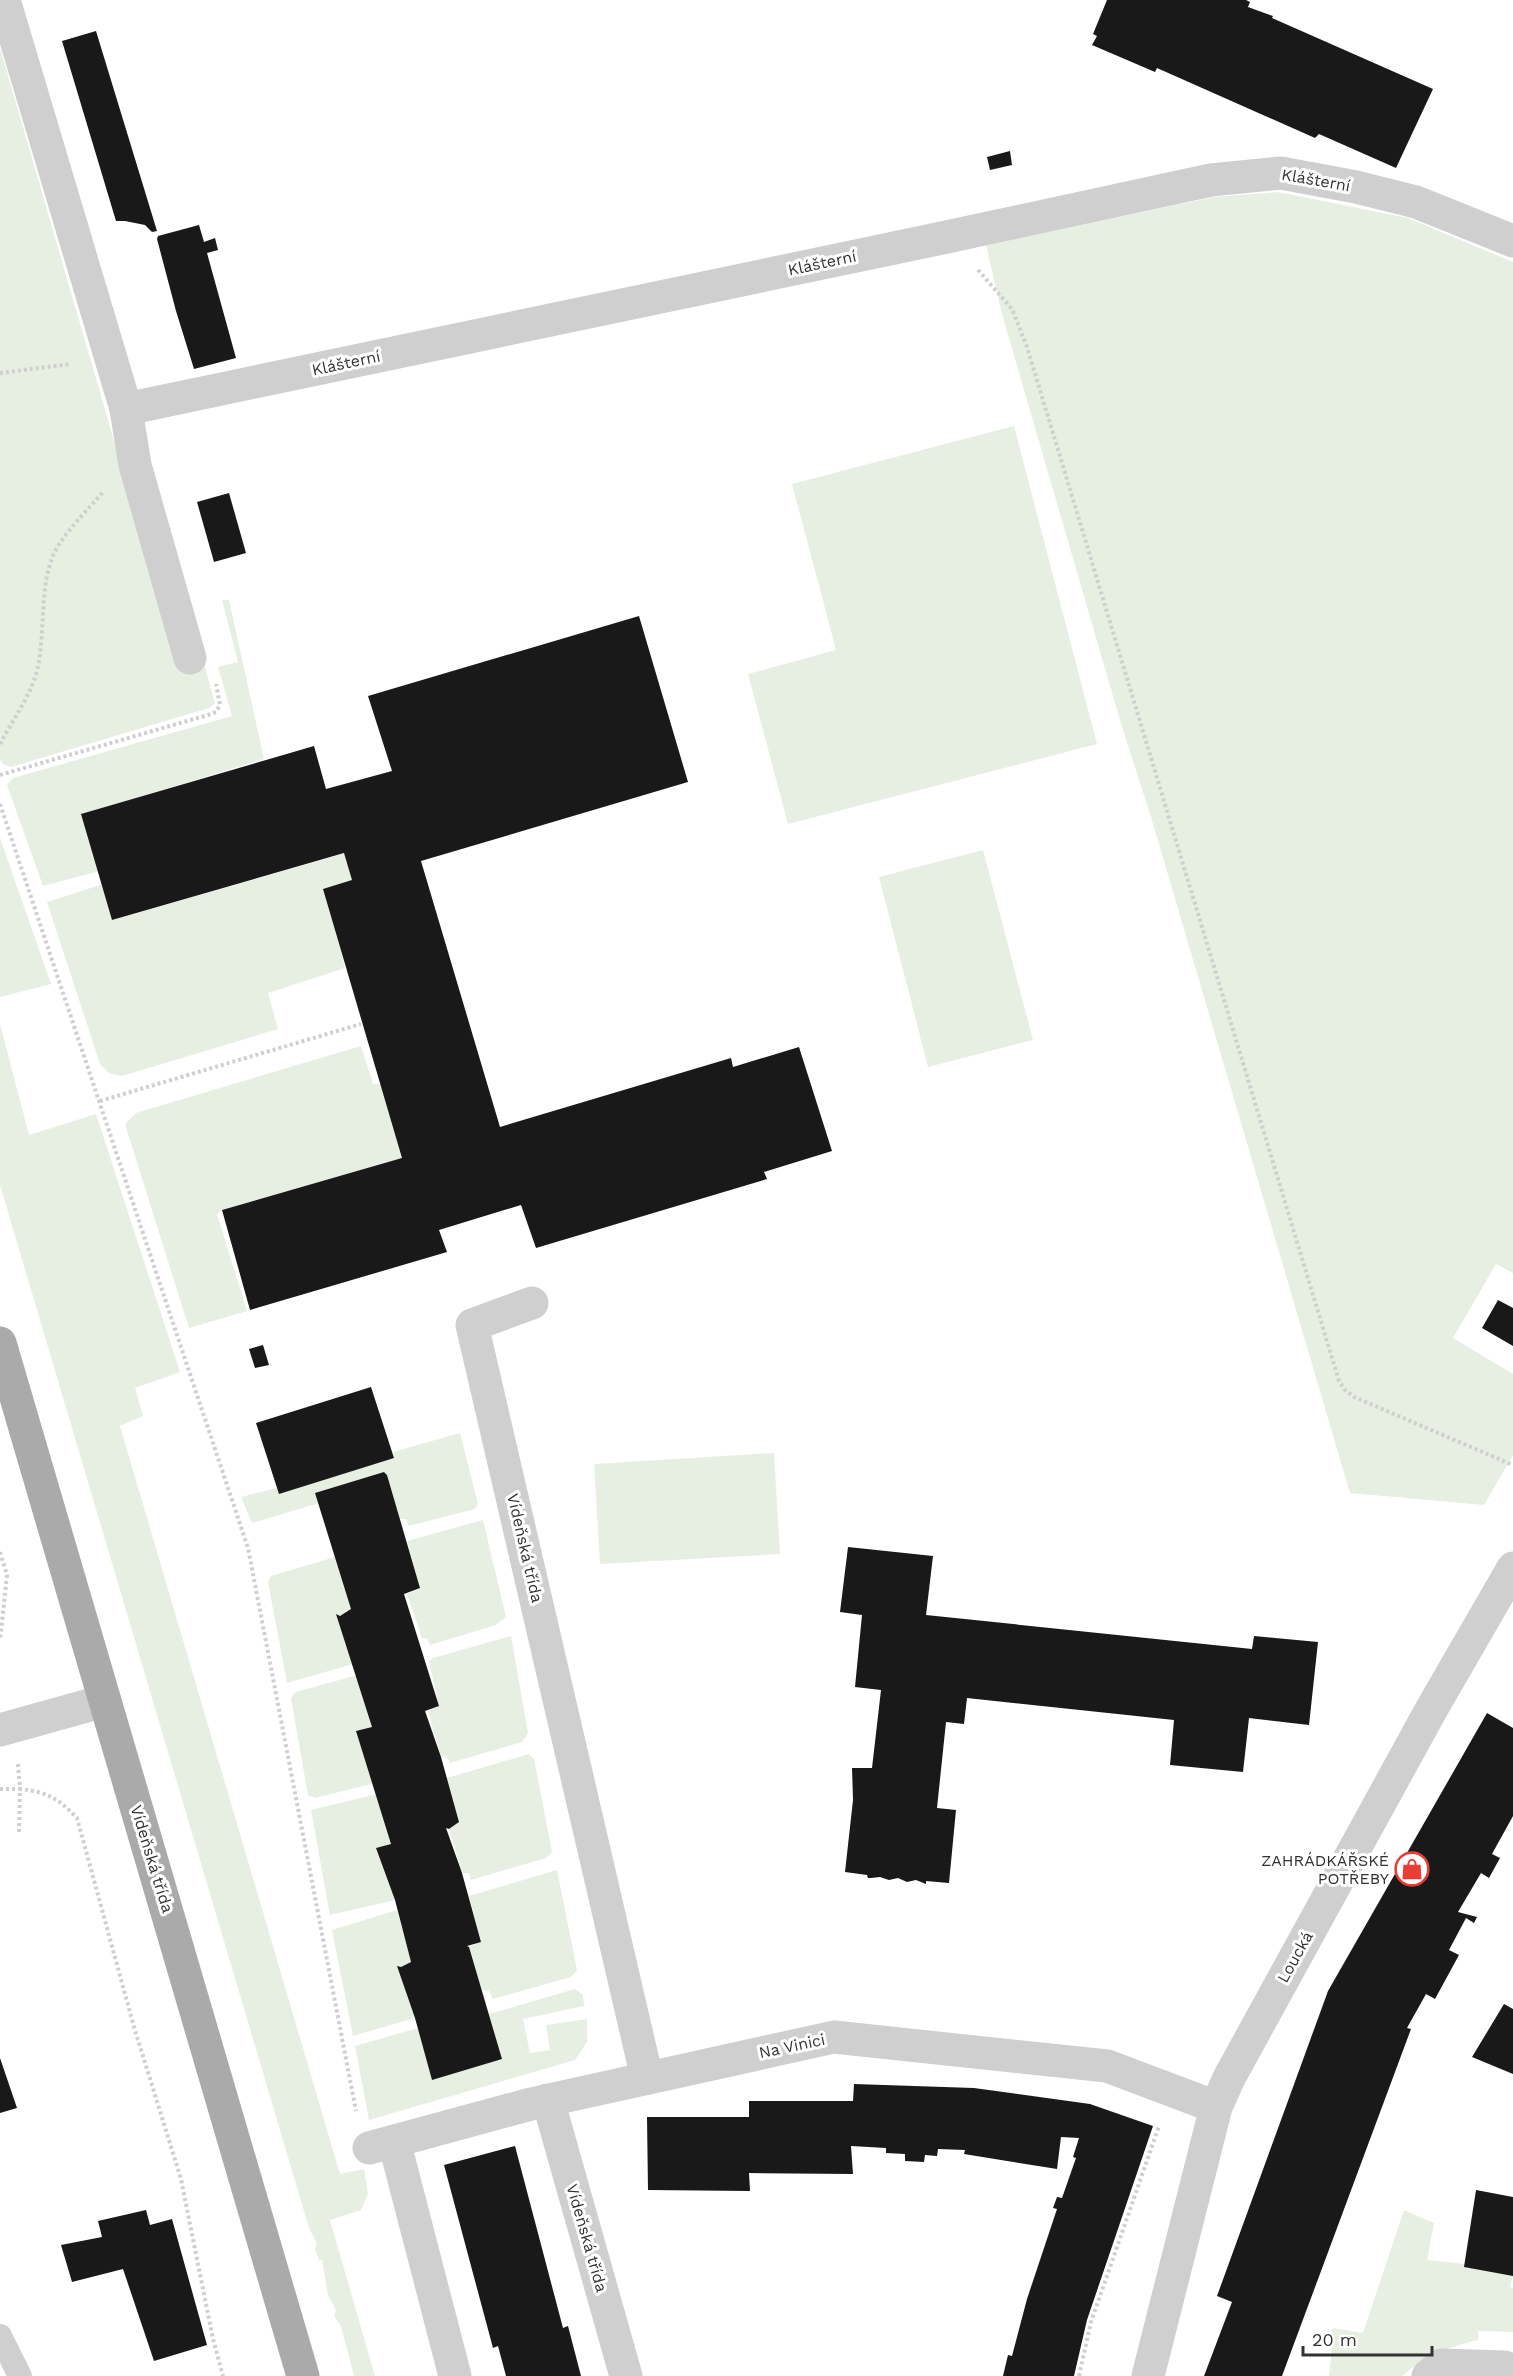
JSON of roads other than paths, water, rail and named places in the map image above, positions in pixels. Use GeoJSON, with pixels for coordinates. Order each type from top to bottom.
{"type":"FeatureCollection","features":[{"type":"Feature","properties":{"kind":"main road","name":"Vídeňská třída"},"geometry":{"type":"LineString","coordinates":[[0,1343],[303,2376]]}},
{"type":"Feature","properties":{"kind":"street"},"geometry":{"type":"LineString","coordinates":[[4,0],[126,409],[135,465],[202,667]]}},
{"type":"Feature","properties":{"kind":"street","name":"Klášterní"},"geometry":{"type":"LineString","coordinates":[[126,409],[1211,180],[1281,173],[1356,187],[1416,202],[1513,241]]}},
{"type":"Feature","properties":{"kind":"street","name":"Vídeňská třída"},"geometry":{"type":"LineString","coordinates":[[532,1303],[472,1325],[647,2078]]}},
{"type":"Feature","properties":{"kind":"street","name":"Loucká"},"geometry":{"type":"LineString","coordinates":[[1148,2376],[1216,2107],[1260,2020],[1431,1710],[1513,1568]]}},
{"type":"Feature","properties":{"kind":"street"},"geometry":{"type":"LineString","coordinates":[[8,1728],[104,1701]]}},
{"type":"Feature","properties":{"kind":"street","name":"Na Vinici"},"geometry":{"type":"LineString","coordinates":[[455,2376],[381,2144],[548,2100],[834,2037],[1107,2066],[1216,2107]]}},
{"type":"Feature","properties":{"kind":"street","name":"Vídeňská třída"},"geometry":{"type":"LineString","coordinates":[[548,2100],[626,2376]]}},
{"type":"Feature","properties":{"kind":"street"},"geometry":{"type":"LineString","coordinates":[[1428,2376],[1441,2365],[1504,2367],[1513,2370]]}},
{"type":"Feature","properties":{"kind":"lane"},"geometry":{"type":"LineString","coordinates":[[0,2336],[20,2376]]}},
{"type":"Feature","properties":{"kind":"place","name":"ZAHRÁDKÁŘSKÉ POTŘEBY"},"geometry":{"type":"Point","coordinates":[1412,1869]}}]}
